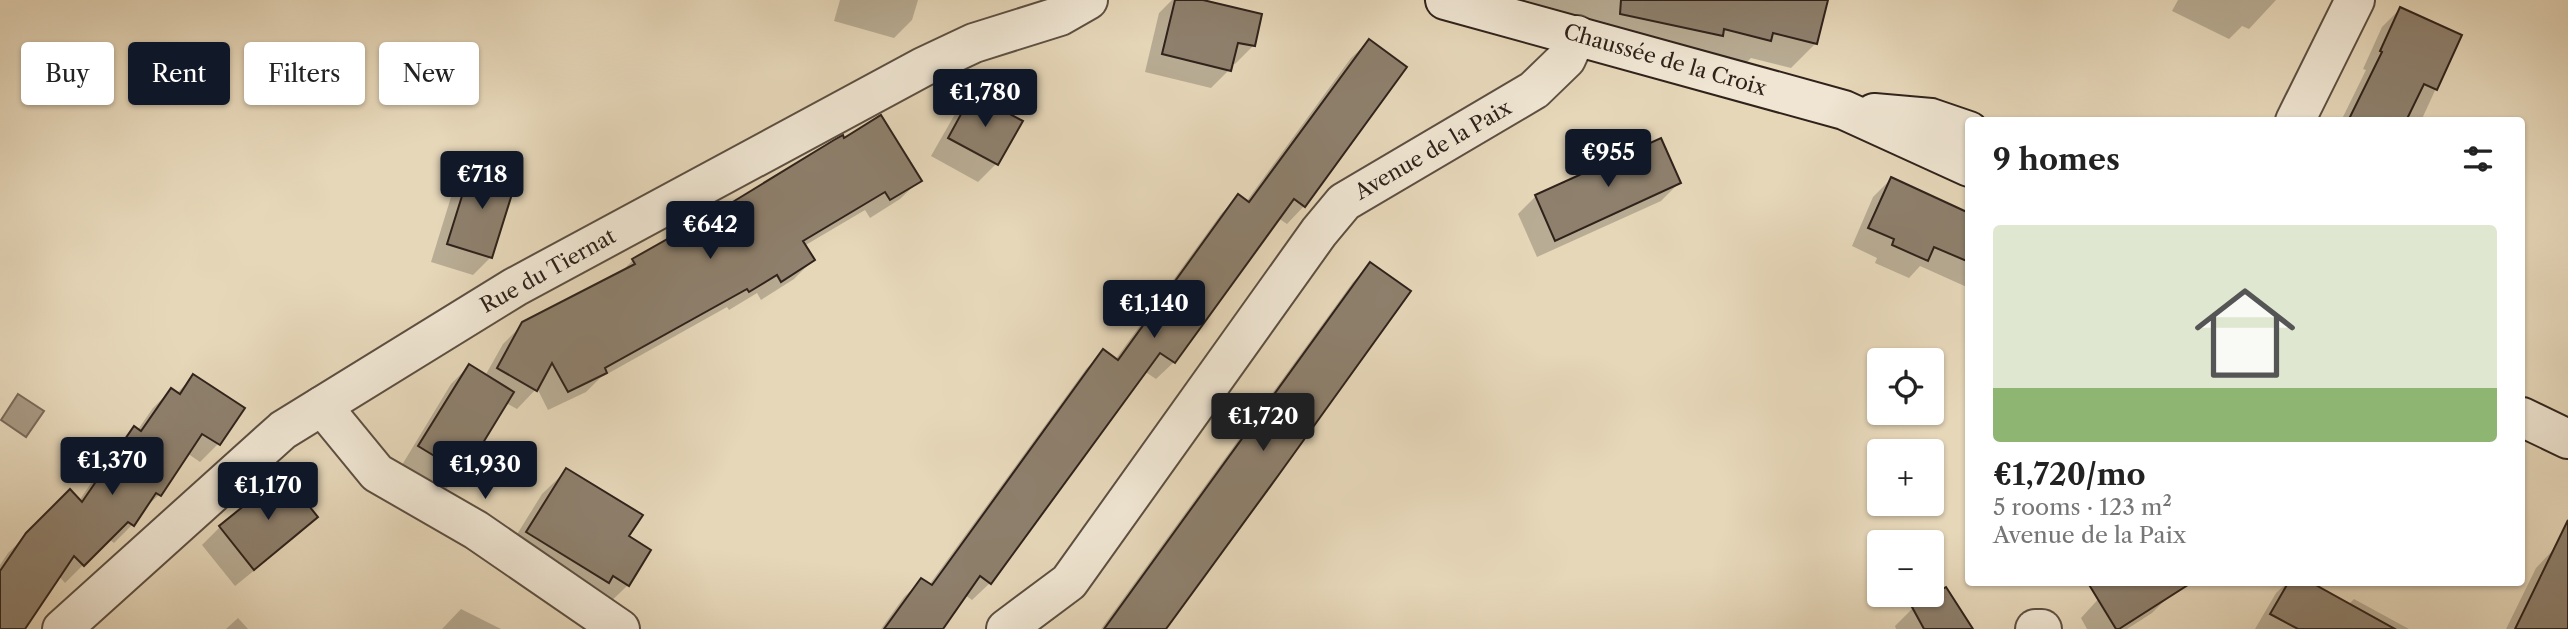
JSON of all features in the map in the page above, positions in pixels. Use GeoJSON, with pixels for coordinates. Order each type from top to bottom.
{"type":"FeatureCollection","features":[{"type":"Feature","properties":{"kind":"street","name":"Rue du Tiernat"},"geometry":{"type":"LineString","coordinates":[[62,629],[283,430],[322,405],[515,287],[923,67],[974,43],[1060,16],[1088,0]]}},
{"type":"Feature","properties":{"kind":"street","name":"Chaussée de la Croix"},"geometry":{"type":"LineString","coordinates":[[1445,0],[1844,110],[1965,165]]}},
{"type":"Feature","properties":{"kind":"street"},"geometry":{"type":"LineString","coordinates":[[2297,117],[2356,0]]}},
{"type":"Feature","properties":{"kind":"street","name":"Avenue de la Paix"},"geometry":{"type":"LineString","coordinates":[[1006,629],[1069,582],[1319,232],[1344,202],[1535,90],[1566,59],[1577,35]]}},
{"type":"Feature","properties":{"kind":"street","name":"Chaussée de la Croix"},"geometry":{"type":"LineString","coordinates":[[1844,110],[1931,118],[1965,130]]}},
{"type":"Feature","properties":{"kind":"street"},"geometry":{"type":"LineString","coordinates":[[322,405],[377,473],[477,530],[620,629]]}},
{"type":"Feature","properties":{"kind":"street"},"geometry":{"type":"LineString","coordinates":[[2525,418],[2568,439]]}},
{"type":"Feature","properties":{"kind":"street"},"geometry":{"type":"LineString","coordinates":[[2035,629],[2042,629]]}},
{"type":"Feature","properties":{"kind":"shaded area"},"geometry":{"type":"Polygon","coordinates":[[[18,394],[44,411],[26,437],[1,420],[18,394]]]}},
{"type":"Feature","properties":{"kind":"building"},"geometry":{"type":"Polygon","coordinates":[[[1175,0],[1203,0],[1262,14],[1255,46],[1238,43],[1231,71],[1162,54],[1175,0]]]}},
{"type":"Feature","properties":{"kind":"building"},"geometry":{"type":"Polygon","coordinates":[[[1621,0],[1828,0],[1817,44],[1773,33],[1771,41],[1724,29],[1723,36],[1620,14],[1621,0]]]}},
{"type":"Feature","properties":{"kind":"building"},"geometry":{"type":"Polygon","coordinates":[[[2400,7],[2462,35],[2437,90],[2424,84],[2408,117],[2350,117],[2382,52],[2380,51],[2400,7]]]}},
{"type":"Feature","properties":{"kind":"building"},"geometry":{"type":"Polygon","coordinates":[[[1369,39],[1407,67],[1305,207],[1294,199],[1175,363],[1160,353],[991,584],[980,576],[943,629],[884,629],[921,578],[932,585],[1103,349],[1118,360],[1238,194],[1249,202],[1369,39]]]}},
{"type":"Feature","properties":{"kind":"building"},"geometry":{"type":"Polygon","coordinates":[[[972,94],[1023,121],[998,165],[948,138],[972,94]]]}},
{"type":"Feature","properties":{"kind":"building"},"geometry":{"type":"Polygon","coordinates":[[[881,115],[922,181],[890,200],[885,192],[803,241],[815,260],[781,282],[777,275],[749,292],[747,289],[605,368],[607,373],[568,392],[552,363],[537,391],[497,368],[522,322],[635,264],[632,259],[881,115]]]}},
{"type":"Feature","properties":{"kind":"building"},"geometry":{"type":"Polygon","coordinates":[[[1661,138],[1681,183],[1555,241],[1535,195],[1661,138]]]}},
{"type":"Feature","properties":{"kind":"building"},"geometry":{"type":"Polygon","coordinates":[[[472,164],[517,178],[492,258],[447,244],[472,164]]]}},
{"type":"Feature","properties":{"kind":"building"},"geometry":{"type":"Polygon","coordinates":[[[1891,177],[1965,211],[1965,260],[1934,247],[1928,261],[1892,245],[1894,239],[1868,228],[1891,177]]]}},
{"type":"Feature","properties":{"kind":"building"},"geometry":{"type":"Polygon","coordinates":[[[1370,262],[1411,291],[1280,473],[1166,629],[1104,629],[1370,262]]]}},
{"type":"Feature","properties":{"kind":"building"},"geometry":{"type":"Polygon","coordinates":[[[469,364],[514,392],[464,474],[418,446],[469,364]]]}},
{"type":"Feature","properties":{"kind":"building"},"geometry":{"type":"Polygon","coordinates":[[[193,374],[245,408],[220,445],[202,434],[161,496],[156,493],[134,526],[128,522],[84,566],[74,556],[25,629],[0,629],[0,571],[26,533],[70,489],[82,502],[134,426],[141,431],[171,388],[180,394],[193,374]]]}},
{"type":"Feature","properties":{"kind":"building"},"geometry":{"type":"Polygon","coordinates":[[[566,468],[643,515],[629,536],[651,550],[629,586],[613,576],[609,583],[526,532],[566,468]]]}},
{"type":"Feature","properties":{"kind":"building"},"geometry":{"type":"Polygon","coordinates":[[[283,474],[318,517],[254,570],[219,526],[283,474]]]}},
{"type":"Feature","properties":{"kind":"building"},"geometry":{"type":"Polygon","coordinates":[[[2568,520],[2568,629],[2515,629],[2568,520]]]}},
{"type":"Feature","properties":{"kind":"building"},"geometry":{"type":"Polygon","coordinates":[[[2090,586],[2186,586],[2119,629],[2116,629],[2090,586]]]}},
{"type":"Feature","properties":{"kind":"building"},"geometry":{"type":"Polygon","coordinates":[[[2286,586],[2317,586],[2395,629],[2298,629],[2270,614],[2286,586]]]}},
{"type":"Feature","properties":{"kind":"building"},"geometry":{"type":"Polygon","coordinates":[[[1946,587],[1973,629],[1924,629],[1912,607],[1944,607],[1946,587]]]}}]}
